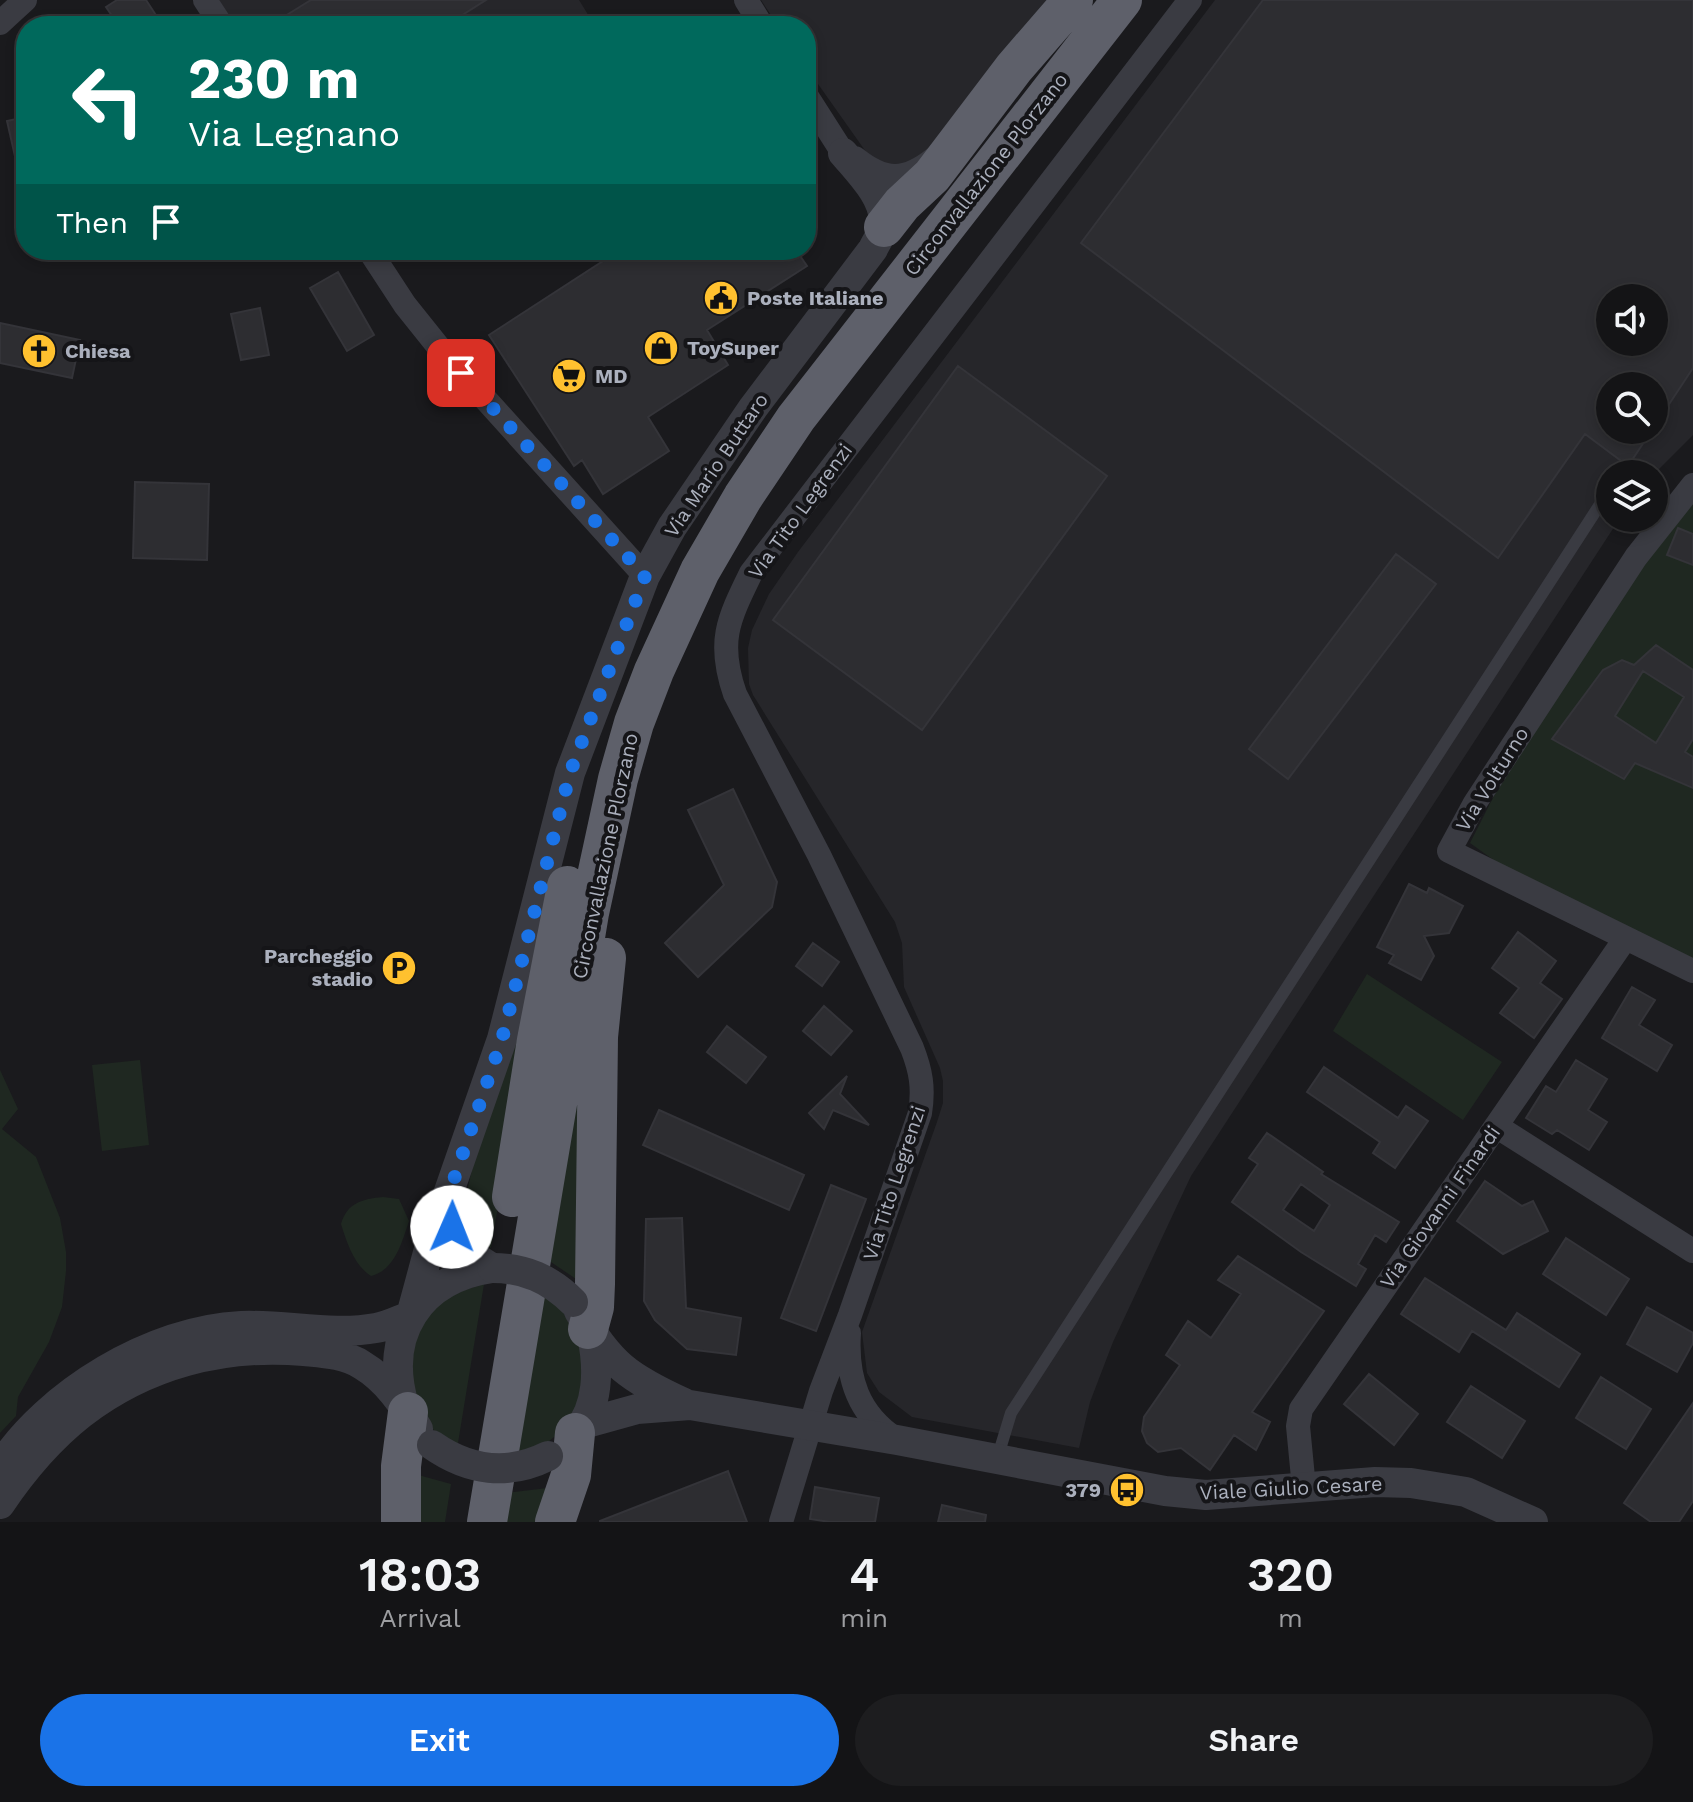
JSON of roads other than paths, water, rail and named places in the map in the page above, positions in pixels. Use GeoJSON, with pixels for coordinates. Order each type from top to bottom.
{"type":"FeatureCollection","features":[{"type":"Feature","properties":{"kind":"highway"},"geometry":{"type":"LineString","coordinates":[[884,227],[902,204],[932,176],[1073,0]]}},
{"type":"Feature","properties":{"kind":"highway","name":"Circonvallazione Plorzano"},"geometry":{"type":"LineString","coordinates":[[460,1522],[537,1040],[562,907],[595,776],[639,651],[722,493],[776,416],[1097,0]]}},
{"type":"Feature","properties":{"kind":"highway","name":"Circonvallazione Plorzano"},"geometry":{"type":"LineString","coordinates":[[487,1522],[589,913],[618,779],[634,723],[674,625],[700,571],[743,497],[796,418],[1122,0]]}},
{"type":"Feature","properties":{"kind":"highway"},"geometry":{"type":"LineString","coordinates":[[584,1323],[595,1296],[598,1037],[603,979],[633,810],[653,723],[675,667],[717,579],[761,504],[848,373],[865,332]]}},
{"type":"Feature","properties":{"kind":"highway"},"geometry":{"type":"LineString","coordinates":[[401,1522],[401,1466],[406,1410]]}},
{"type":"Feature","properties":{"kind":"highway"},"geometry":{"type":"LineString","coordinates":[[555,1522],[571,1475],[569,1438]]}},
{"type":"Feature","properties":{"kind":"street"},"geometry":{"type":"LineString","coordinates":[[0,23],[25,0]]}},
{"type":"Feature","properties":{"kind":"street","name":"Via Tito Legrenzi"},"geometry":{"type":"LineString","coordinates":[[781,1522],[810,1425],[920,1113],[922,1074],[825,869],[735,694],[727,670],[725,646],[731,615],[751,573],[1190,0]]}},
{"type":"Feature","properties":{"kind":"street"},"geometry":{"type":"LineString","coordinates":[[816,111],[843,153],[869,185],[881,208],[884,227]]}},
{"type":"Feature","properties":{"kind":"street"},"geometry":{"type":"LineString","coordinates":[[843,153],[870,173],[886,179],[904,179],[934,163],[962,136]]}},
{"type":"Feature","properties":{"kind":"street","name":"Via Mario Buttaro"},"geometry":{"type":"LineString","coordinates":[[411,1314],[429,1249],[502,1039],[570,773],[645,576],[672,527],[745,420],[873,249],[884,227]]}},
{"type":"Feature","properties":{"kind":"street"},"geometry":{"type":"LineString","coordinates":[[376,260],[405,305],[441,350],[645,576]]}},
{"type":"Feature","properties":{"kind":"street","name":"Via Volturno"},"geometry":{"type":"LineString","coordinates":[[1693,485],[1636,557],[1475,803],[1449,851],[1693,971]]}},
{"type":"Feature","properties":{"kind":"street","name":"Via Giovanni Finardi"},"geometry":{"type":"LineString","coordinates":[[1304,1488],[1298,1426],[1301,1409],[1625,939]]}},
{"type":"Feature","properties":{"kind":"street"},"geometry":{"type":"LineString","coordinates":[[1496,1126],[1693,1251]]}},
{"type":"Feature","properties":{"kind":"street","name":"Via Mario Buttaro"},"geometry":{"type":"LineString","coordinates":[[452,1185],[452,1227],[460,1243],[472,1256],[492,1268]]}},
{"type":"Feature","properties":{"kind":"street","name":"Viale Giulio Cesare"},"geometry":{"type":"LineString","coordinates":[[0,1467],[33,1425],[61,1401],[129,1358],[163,1344],[202,1331],[238,1326],[345,1330],[375,1328],[411,1314],[447,1282],[464,1274],[492,1268],[537,1276],[561,1290],[613,1362],[632,1378],[690,1405]]}},
{"type":"Feature","properties":{"kind":"street","name":"Viale Giulio Cesare"},"geometry":{"type":"LineString","coordinates":[[406,1410],[399,1389],[397,1360],[411,1314]]}},
{"type":"Feature","properties":{"kind":"street","name":"Via Tito Legrenzi"},"geometry":{"type":"LineString","coordinates":[[850,1315],[847,1353],[857,1393],[866,1413],[878,1427],[897,1440]]}},
{"type":"Feature","properties":{"kind":"street"},"geometry":{"type":"LineString","coordinates":[[569,1438],[597,1381],[584,1323]]}},
{"type":"Feature","properties":{"kind":"street","name":"Viale Giulio Cesare"},"geometry":{"type":"LineString","coordinates":[[0,1504],[41,1450],[81,1414],[136,1380],[190,1359],[236,1350],[271,1348],[345,1356],[364,1365],[387,1384],[432,1445],[463,1463],[490,1469],[516,1468],[569,1438],[637,1409],[690,1405],[1206,1495],[1375,1482],[1435,1485],[1480,1497],[1533,1522]]}},
{"type":"Feature","properties":{"kind":"lane"},"geometry":{"type":"LineString","coordinates":[[997,1459],[1011,1413],[1596,511]]}},
{"type":"Feature","properties":{"kind":"place","name":"Poste Italiane"},"geometry":{"type":"Point","coordinates":[721,298]}},
{"type":"Feature","properties":{"kind":"place","name":"ToySuper"},"geometry":{"type":"Point","coordinates":[661,348]}},
{"type":"Feature","properties":{"kind":"place","name":"Chiesa"},"geometry":{"type":"Point","coordinates":[39,351]}},
{"type":"Feature","properties":{"kind":"place","name":"MD"},"geometry":{"type":"Point","coordinates":[569,376]}},
{"type":"Feature","properties":{"kind":"place","name":"Parcheggio stadio"},"geometry":{"type":"Point","coordinates":[399,968]}},
{"type":"Feature","properties":{"kind":"place","name":"379"},"geometry":{"type":"Point","coordinates":[1127,1490]}}]}
